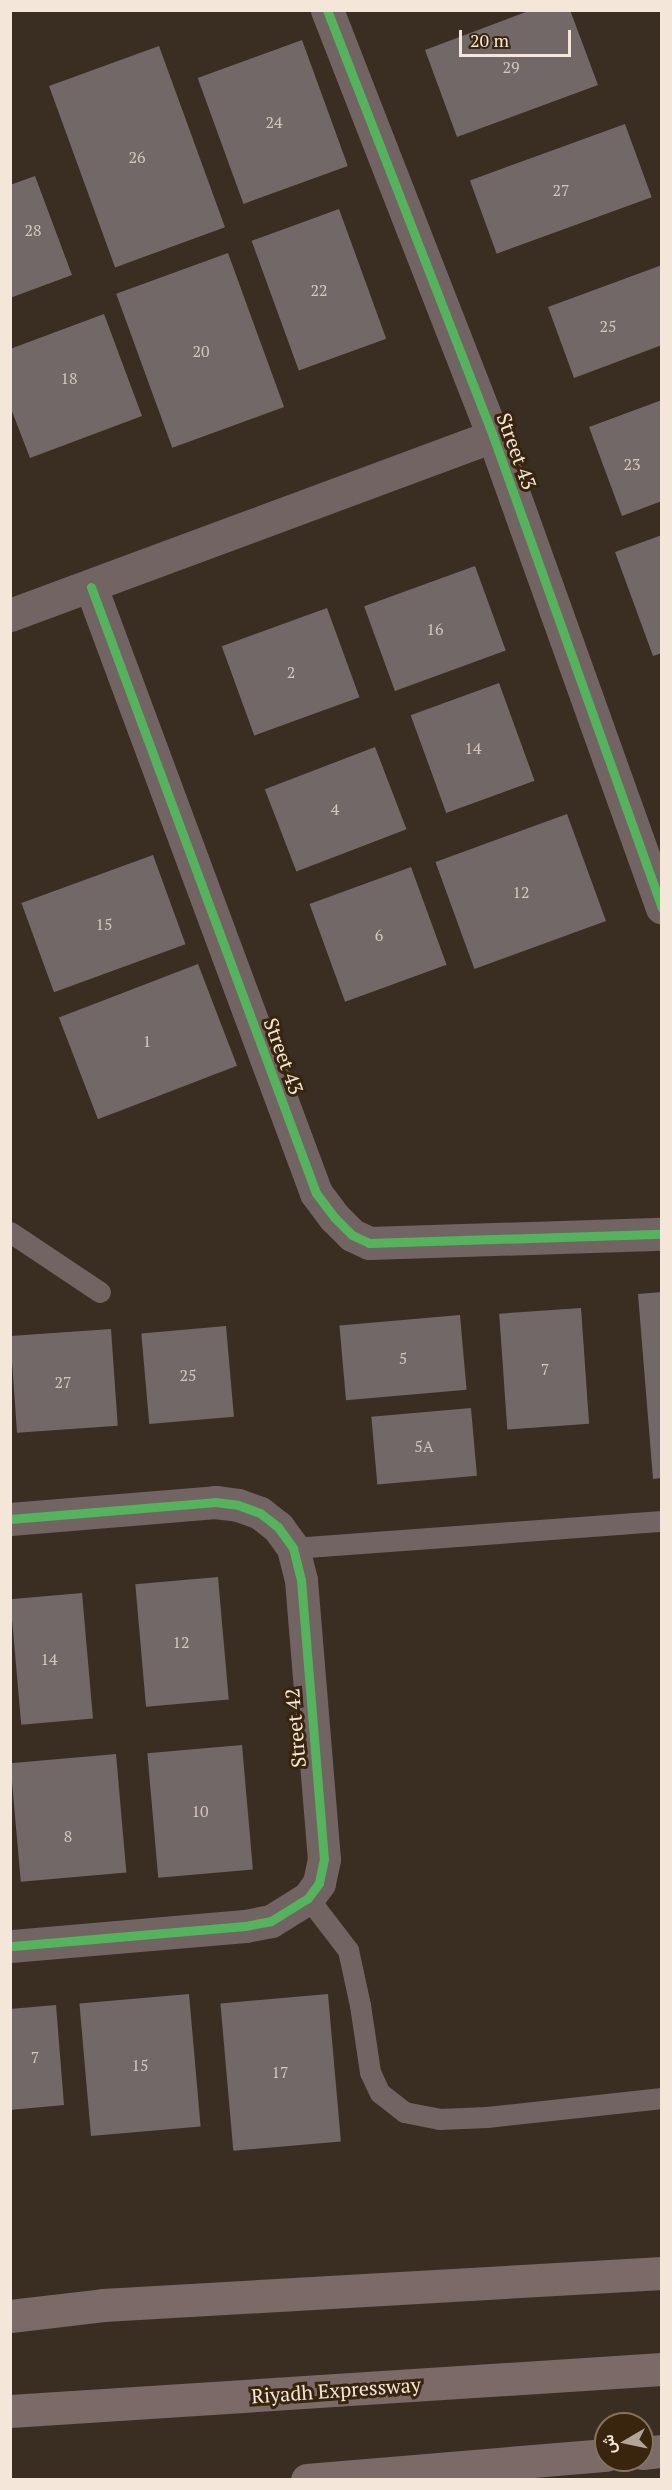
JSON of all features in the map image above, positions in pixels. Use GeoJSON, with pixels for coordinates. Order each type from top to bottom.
{"type":"FeatureCollection","features":[{"type":"Feature","properties":{"kind":"highway"},"geometry":{"type":"LineString","coordinates":[[10,2316],[103,2305],[662,2273]]}},
{"type":"Feature","properties":{"kind":"highway","name":"Riyadh Expressway"},"geometry":{"type":"LineString","coordinates":[[10,2410],[662,2369]]}},
{"type":"Feature","properties":{"kind":"highway"},"geometry":{"type":"LineString","coordinates":[[307,2480],[594,2457]]}},
{"type":"Feature","properties":{"kind":"street","name":"Street 43"},"geometry":{"type":"LineString","coordinates":[[327,10],[493,436],[662,908]]}},
{"type":"Feature","properties":{"kind":"street","name":"Street 43"},"geometry":{"type":"LineString","coordinates":[[10,615],[91,587],[493,436]]}},
{"type":"Feature","properties":{"kind":"street","name":"Street 43"},"geometry":{"type":"LineString","coordinates":[[91,587],[316,1193],[334,1217],[352,1235],[369,1243],[662,1234]]}},
{"type":"Feature","properties":{"kind":"street","name":"Street 42"},"geometry":{"type":"LineString","coordinates":[[10,1519],[215,1502],[238,1505],[260,1513],[278,1527],[293,1548],[301,1580],[324,1859],[319,1883],[308,1898]]}},
{"type":"Feature","properties":{"kind":"street"},"geometry":{"type":"LineString","coordinates":[[10,1946],[245,1926],[271,1921],[308,1898]]}},
{"type":"Feature","properties":{"kind":"lane"},"geometry":{"type":"LineString","coordinates":[[10,1232],[100,1292]]}},
{"type":"Feature","properties":{"kind":"lane"},"geometry":{"type":"LineString","coordinates":[[293,1548],[662,1521]]}},
{"type":"Feature","properties":{"kind":"lane"},"geometry":{"type":"LineString","coordinates":[[308,1898],[348,1950],[360,2005],[370,2072],[380,2093],[404,2112],[439,2119],[487,2117],[662,2098]]}},
{"type":"Feature","properties":{"kind":"building"},"geometry":{"type":"Polygon","coordinates":[[[531,10],[570,10],[598,85],[457,137],[425,50],[531,10]]]}},
{"type":"Feature","properties":{"kind":"building"},"geometry":{"type":"Polygon","coordinates":[[[302,40],[348,166],[244,204],[198,78],[302,40]]]}},
{"type":"Feature","properties":{"kind":"building"},"geometry":{"type":"Polygon","coordinates":[[[159,46],[225,227],[115,267],[49,86],[159,46]]]}},
{"type":"Feature","properties":{"kind":"building"},"geometry":{"type":"Polygon","coordinates":[[[625,124],[652,197],[497,254],[470,180],[625,124]]]}},
{"type":"Feature","properties":{"kind":"building"},"geometry":{"type":"Polygon","coordinates":[[[35,176],[72,275],[10,298],[10,185],[35,176]]]}},
{"type":"Feature","properties":{"kind":"building"},"geometry":{"type":"Polygon","coordinates":[[[339,209],[386,339],[299,370],[252,241],[339,209]]]}},
{"type":"Feature","properties":{"kind":"building"},"geometry":{"type":"Polygon","coordinates":[[[228,253],[284,407],[172,448],[116,294],[228,253]]]}},
{"type":"Feature","properties":{"kind":"building"},"geometry":{"type":"Polygon","coordinates":[[[662,265],[662,345],[574,378],[548,307],[662,265]]]}},
{"type":"Feature","properties":{"kind":"building"},"geometry":{"type":"Polygon","coordinates":[[[104,314],[142,416],[30,458],[10,406],[10,349],[104,314]]]}},
{"type":"Feature","properties":{"kind":"building"},"geometry":{"type":"Polygon","coordinates":[[[662,400],[662,501],[622,516],[589,427],[662,400]]]}},
{"type":"Feature","properties":{"kind":"building"},"geometry":{"type":"Polygon","coordinates":[[[662,535],[662,653],[653,656],[615,552],[662,535]]]}},
{"type":"Feature","properties":{"kind":"building"},"geometry":{"type":"Polygon","coordinates":[[[475,566],[506,651],[395,691],[364,606],[475,566]]]}},
{"type":"Feature","properties":{"kind":"building"},"geometry":{"type":"Polygon","coordinates":[[[327,608],[359,697],[254,736],[222,646],[327,608]]]}},
{"type":"Feature","properties":{"kind":"building"},"geometry":{"type":"Polygon","coordinates":[[[499,683],[535,781],[446,813],[411,715],[499,683]]]}},
{"type":"Feature","properties":{"kind":"building"},"geometry":{"type":"Polygon","coordinates":[[[375,747],[407,829],[296,871],[265,789],[375,747]]]}},
{"type":"Feature","properties":{"kind":"building"},"geometry":{"type":"Polygon","coordinates":[[[567,814],[606,921],[474,969],[435,862],[567,814]]]}},
{"type":"Feature","properties":{"kind":"building"},"geometry":{"type":"Polygon","coordinates":[[[153,855],[185,944],[54,992],[21,903],[153,855]]]}},
{"type":"Feature","properties":{"kind":"building"},"geometry":{"type":"Polygon","coordinates":[[[411,867],[447,965],[345,1002],[310,904],[411,867]]]}},
{"type":"Feature","properties":{"kind":"building"},"geometry":{"type":"Polygon","coordinates":[[[198,964],[237,1066],[98,1119],[59,1017],[198,964]]]}},
{"type":"Feature","properties":{"kind":"building"},"geometry":{"type":"Polygon","coordinates":[[[662,1292],[662,1478],[653,1479],[638,1294],[662,1292]]]}},
{"type":"Feature","properties":{"kind":"building"},"geometry":{"type":"Polygon","coordinates":[[[581,1308],[589,1424],[507,1429],[499,1314],[581,1308]]]}},
{"type":"Feature","properties":{"kind":"building"},"geometry":{"type":"Polygon","coordinates":[[[460,1315],[467,1390],[346,1400],[339,1326],[460,1315]]]}},
{"type":"Feature","properties":{"kind":"building"},"geometry":{"type":"Polygon","coordinates":[[[226,1326],[234,1417],[149,1424],[141,1333],[226,1326]]]}},
{"type":"Feature","properties":{"kind":"building"},"geometry":{"type":"Polygon","coordinates":[[[111,1329],[118,1426],[17,1433],[10,1336],[111,1329]]]}},
{"type":"Feature","properties":{"kind":"building"},"geometry":{"type":"Polygon","coordinates":[[[471,1408],[477,1476],[377,1484],[371,1417],[471,1408]]]}},
{"type":"Feature","properties":{"kind":"building"},"geometry":{"type":"Polygon","coordinates":[[[218,1577],[229,1700],[146,1707],[135,1584],[218,1577]]]}},
{"type":"Feature","properties":{"kind":"building"},"geometry":{"type":"Polygon","coordinates":[[[82,1593],[93,1719],[21,1725],[10,1599],[82,1593]]]}},
{"type":"Feature","properties":{"kind":"building"},"geometry":{"type":"Polygon","coordinates":[[[242,1745],[253,1870],[158,1878],[147,1753],[242,1745]]]}},
{"type":"Feature","properties":{"kind":"building"},"geometry":{"type":"Polygon","coordinates":[[[116,1754],[126,1873],[21,1882],[10,1763],[116,1754]]]}},
{"type":"Feature","properties":{"kind":"building"},"geometry":{"type":"Polygon","coordinates":[[[189,1994],[201,2126],[91,2136],[79,2004],[189,1994]]]}},
{"type":"Feature","properties":{"kind":"building"},"geometry":{"type":"Polygon","coordinates":[[[328,1994],[341,2141],[233,2151],[220,2003],[328,1994]]]}},
{"type":"Feature","properties":{"kind":"building"},"geometry":{"type":"Polygon","coordinates":[[[56,2005],[64,2105],[10,2110],[10,2009],[56,2005]]]}},
{"type":"Feature","properties":{"kind":"cycle path"},"geometry":{"type":"LineString","coordinates":[[327,10],[493,436],[662,908]]}},
{"type":"Feature","properties":{"kind":"cycle path"},"geometry":{"type":"LineString","coordinates":[[91,587],[316,1193],[334,1217],[352,1235],[369,1243],[662,1234]]}},
{"type":"Feature","properties":{"kind":"cycle path"},"geometry":{"type":"LineString","coordinates":[[10,1519],[215,1502],[238,1505],[260,1513],[278,1527],[293,1548],[301,1580],[324,1859],[319,1883],[308,1898],[271,1921],[245,1926],[10,1946]]}}]}
